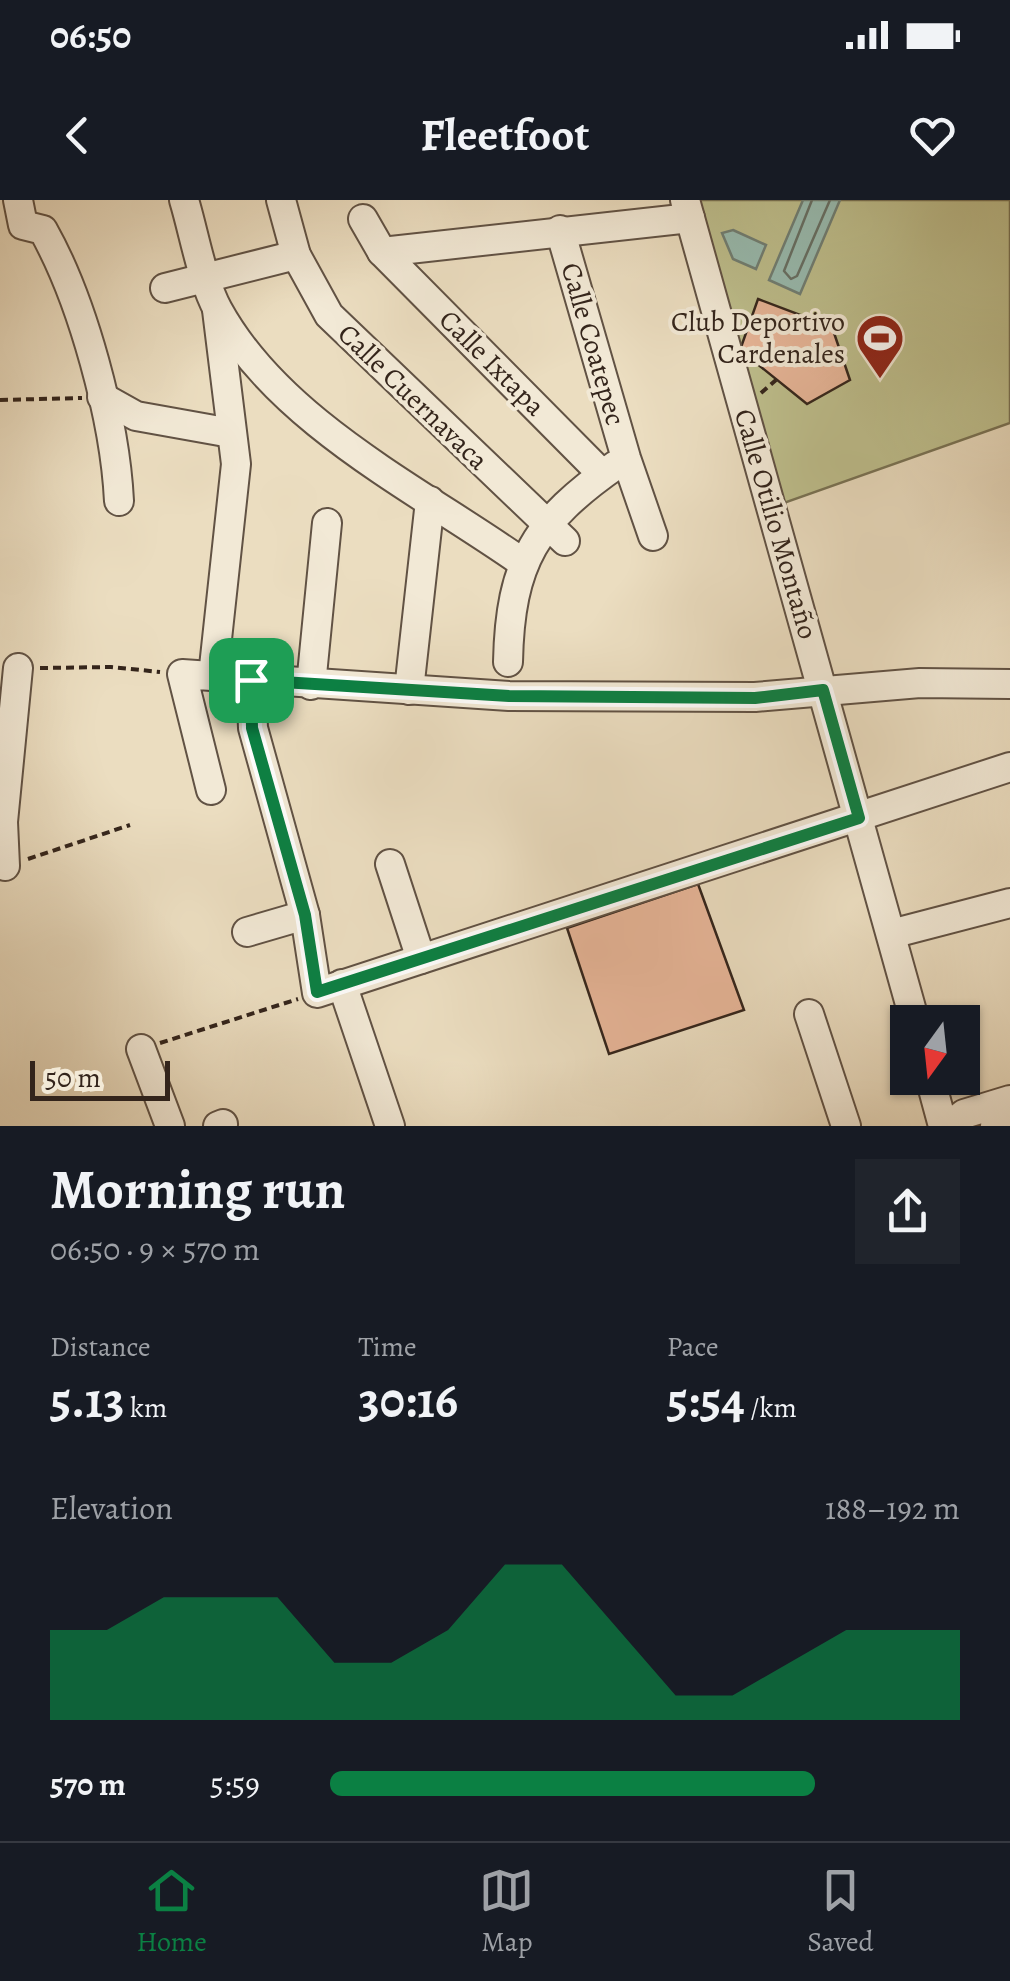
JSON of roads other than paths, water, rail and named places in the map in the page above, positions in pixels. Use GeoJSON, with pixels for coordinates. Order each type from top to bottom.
{"type":"FeatureCollection","features":[{"type":"Feature","properties":{"kind":"street"},"geometry":{"type":"LineString","coordinates":[[18,200],[23,224],[44,230],[63,265],[102,397],[117,462],[119,500]]}},
{"type":"Feature","properties":{"kind":"street"},"geometry":{"type":"LineString","coordinates":[[184,200],[217,308],[236,464],[213,676]]}},
{"type":"Feature","properties":{"kind":"street","name":"Calle Cuernavaca"},"geometry":{"type":"LineString","coordinates":[[281,200],[296,255],[329,315],[555,532]]}},
{"type":"Feature","properties":{"kind":"street"},"geometry":{"type":"LineString","coordinates":[[382,252],[688,209]]}},
{"type":"Feature","properties":{"kind":"street","name":"Calle Otilio Montaño"},"geometry":{"type":"LineString","coordinates":[[688,209],[910,1005]]}},
{"type":"Feature","properties":{"kind":"street","name":"Calle Ixtapa"},"geometry":{"type":"LineString","coordinates":[[363,219],[382,252],[602,474]]}},
{"type":"Feature","properties":{"kind":"street","name":"Calle Coatepec"},"geometry":{"type":"LineString","coordinates":[[560,230],[626,458],[653,536]]}},
{"type":"Feature","properties":{"kind":"street"},"geometry":{"type":"LineString","coordinates":[[166,288],[296,255]]}},
{"type":"Feature","properties":{"kind":"street"},"geometry":{"type":"LineString","coordinates":[[217,308],[264,373],[286,395],[400,484],[523,563]]}},
{"type":"Feature","properties":{"kind":"street"},"geometry":{"type":"LineString","coordinates":[[102,397],[136,416],[231,432]]}},
{"type":"Feature","properties":{"kind":"street"},"geometry":{"type":"LineString","coordinates":[[508,662],[509,616],[523,563],[555,532],[602,474],[626,458]]}},
{"type":"Feature","properties":{"kind":"street"},"geometry":{"type":"LineString","coordinates":[[409,690],[430,501]]}},
{"type":"Feature","properties":{"kind":"street"},"geometry":{"type":"LineString","coordinates":[[311,685],[327,523]]}},
{"type":"Feature","properties":{"kind":"street"},"geometry":{"type":"LineString","coordinates":[[5,866],[3,822],[18,668]]}},
{"type":"Feature","properties":{"kind":"street"},"geometry":{"type":"LineString","coordinates":[[210,790],[182,674],[509,696],[755,698],[920,683],[1010,684]]}},
{"type":"Feature","properties":{"kind":"street"},"geometry":{"type":"LineString","coordinates":[[251,680],[252,728],[305,915],[330,988],[390,1126]]}},
{"type":"Feature","properties":{"kind":"street"},"geometry":{"type":"LineString","coordinates":[[330,988],[1010,768]]}},
{"type":"Feature","properties":{"kind":"street"},"geometry":{"type":"LineString","coordinates":[[390,864],[421,959]]}},
{"type":"Feature","properties":{"kind":"street"},"geometry":{"type":"LineString","coordinates":[[890,934],[1010,903]]}},
{"type":"Feature","properties":{"kind":"street"},"geometry":{"type":"LineString","coordinates":[[247,932],[305,915]]}},
{"type":"Feature","properties":{"kind":"street"},"geometry":{"type":"LineString","coordinates":[[809,1014],[846,1126]]}},
{"type":"Feature","properties":{"kind":"street"},"geometry":{"type":"LineString","coordinates":[[141,1049],[170,1126]]}},
{"type":"Feature","properties":{"kind":"street"},"geometry":{"type":"LineString","coordinates":[[936,1095],[946,1126],[964,1114],[1010,1100]]}},
{"type":"Feature","properties":{"kind":"street"},"geometry":{"type":"LineString","coordinates":[[995,1126],[1010,1121]]}},
{"type":"Feature","properties":{"kind":"water"},"geometry":{"type":"Polygon","coordinates":[[[803,200],[840,200],[800,294],[769,280],[803,200]]]}},
{"type":"Feature","properties":{"kind":"water"},"geometry":{"type":"Polygon","coordinates":[[[733,230],[766,245],[756,269],[733,259],[722,233],[733,230]]]}},
{"type":"Feature","properties":{"kind":"place","name":"Club Deportivo Cardenales"},"geometry":{"type":"Point","coordinates":[880,380]}}]}
